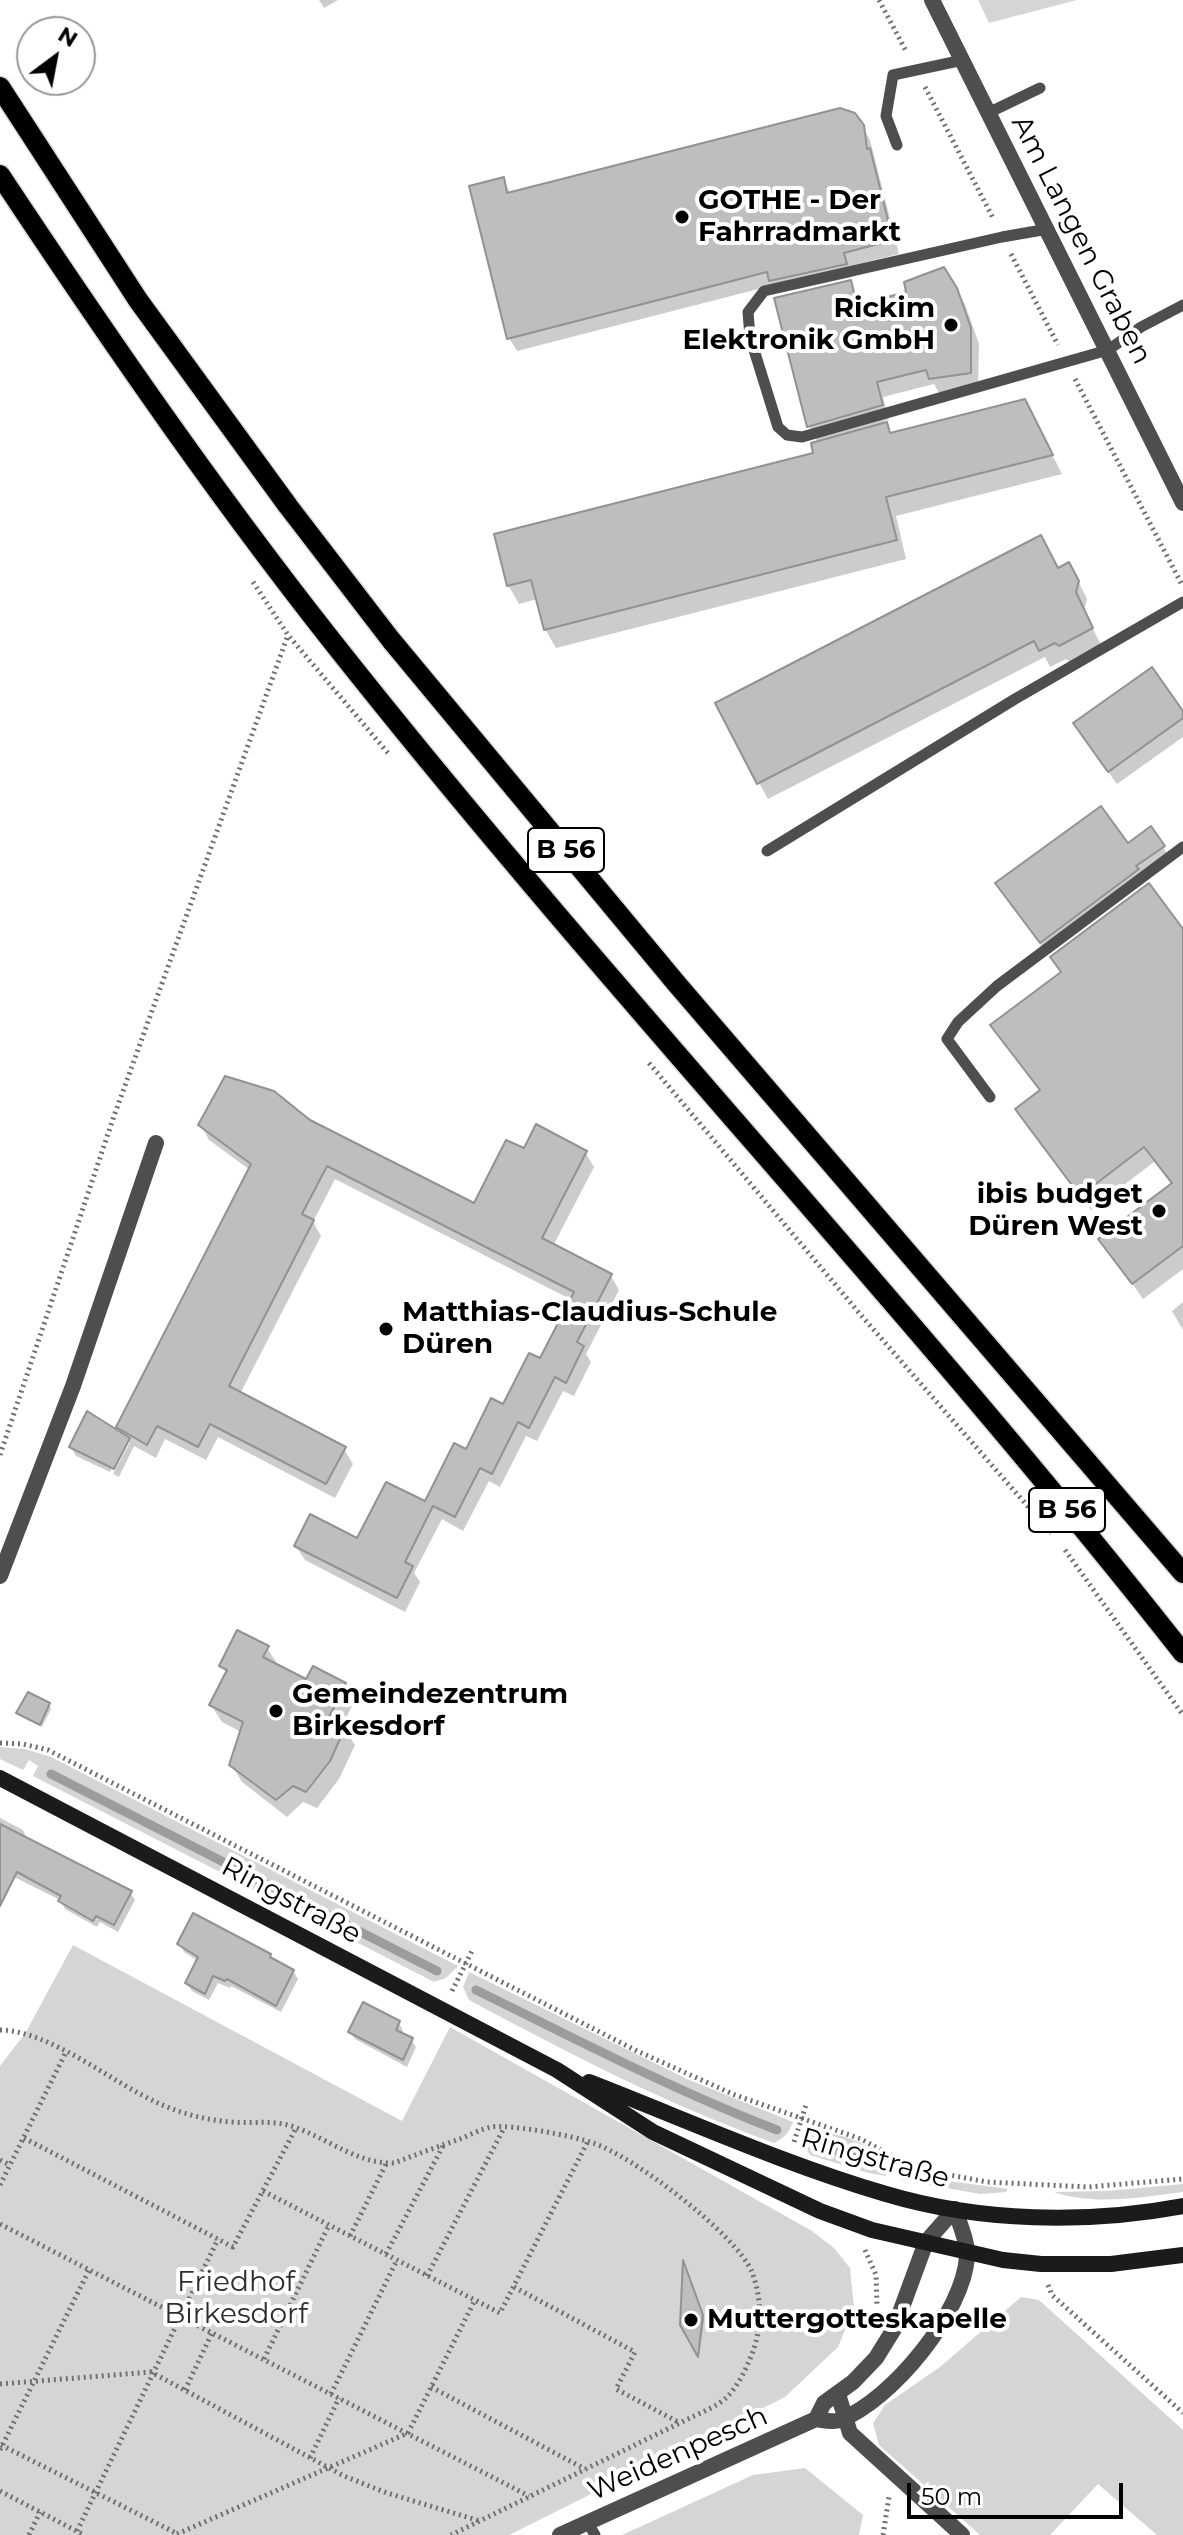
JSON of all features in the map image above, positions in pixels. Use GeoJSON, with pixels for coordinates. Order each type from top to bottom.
{"type":"FeatureCollection","features":[{"type":"Feature","properties":{"kind":"main road","name":"B 56"},"geometry":{"type":"LineString","coordinates":[[0,87],[138,300],[288,506],[391,640],[676,983],[1183,1573]]}},
{"type":"Feature","properties":{"kind":"main road","name":"B 56"},"geometry":{"type":"LineString","coordinates":[[0,175],[96,320],[251,535],[354,669],[643,1015],[959,1380],[1183,1653]]}},
{"type":"Feature","properties":{"kind":"main road","name":"Ringstraße"},"geometry":{"type":"LineString","coordinates":[[0,1778],[557,2070],[653,2132],[793,2198],[872,2230],[968,2254],[1041,2264],[1111,2264],[1183,2255]]}},
{"type":"Feature","properties":{"kind":"main road","name":"Ringstraße"},"geometry":{"type":"LineString","coordinates":[[557,2070],[787,2162],[888,2195],[955,2209],[1062,2217],[1183,2206]]}},
{"type":"Feature","properties":{"kind":"street","name":"Am Langen Graben"},"geometry":{"type":"LineString","coordinates":[[932,0],[1183,503]]}},
{"type":"Feature","properties":{"kind":"street"},"geometry":{"type":"LineString","coordinates":[[0,1576],[73,1386],[156,1143]]}},
{"type":"Feature","properties":{"kind":"street"},"geometry":{"type":"LineString","coordinates":[[955,2209],[968,2254]]}},
{"type":"Feature","properties":{"kind":"street","name":"Weidenpesch"},"geometry":{"type":"LineString","coordinates":[[816,2419],[824,2403],[876,2358],[894,2329],[926,2242],[955,2209]]}},
{"type":"Feature","properties":{"kind":"street","name":"Weidenpesch"},"geometry":{"type":"LineString","coordinates":[[562,2535],[592,2529],[816,2419],[838,2421],[890,2386],[944,2320],[961,2285],[968,2254]]}},
{"type":"Feature","properties":{"kind":"street"},"geometry":{"type":"LineString","coordinates":[[838,2394],[850,2433],[962,2535]]}},
{"type":"Feature","properties":{"kind":"lane"},"geometry":{"type":"LineString","coordinates":[[897,145],[886,116],[893,75],[963,60]]}},
{"type":"Feature","properties":{"kind":"lane"},"geometry":{"type":"LineString","coordinates":[[988,113],[1040,88]]}},
{"type":"Feature","properties":{"kind":"lane"},"geometry":{"type":"LineString","coordinates":[[1048,229],[764,291],[748,312],[750,337],[778,427],[787,435],[802,437],[1108,350],[1141,327],[1183,305]]}},
{"type":"Feature","properties":{"kind":"lane"},"geometry":{"type":"LineString","coordinates":[[767,851],[1015,699],[1183,602]]}},
{"type":"Feature","properties":{"kind":"lane"},"geometry":{"type":"LineString","coordinates":[[990,1097],[947,1039],[958,1022],[997,986],[1183,847]]}},
{"type":"Feature","properties":{"kind":"path"},"geometry":{"type":"LineString","coordinates":[[879,0],[1183,587]]}},
{"type":"Feature","properties":{"kind":"path"},"geometry":{"type":"LineString","coordinates":[[0,1455],[114,1116],[288,635]]}},
{"type":"Feature","properties":{"kind":"path"},"geometry":{"type":"LineString","coordinates":[[0,1743],[48,1750],[637,2051],[735,2095],[861,2139],[900,2160],[934,2172],[987,2182],[1088,2187],[1183,2179]]}},
{"type":"Feature","properties":{"kind":"path"},"geometry":{"type":"LineString","coordinates":[[442,2009],[473,1949]]}},
{"type":"Feature","properties":{"kind":"path"},"geometry":{"type":"LineString","coordinates":[[0,2030],[49,2043],[158,2103],[190,2115],[232,2123],[271,2121],[296,2127],[377,2163],[387,2163],[492,2127],[588,2141],[625,2159],[687,2202],[738,2250],[751,2271],[758,2293],[761,2321],[751,2357],[727,2398],[451,2535]]}},
{"type":"Feature","properties":{"kind":"path"},"geometry":{"type":"LineString","coordinates":[[0,2185],[66,2052]]}},
{"type":"Feature","properties":{"kind":"path"},"geometry":{"type":"LineString","coordinates":[[787,2162],[807,2102]]}},
{"type":"Feature","properties":{"kind":"path"},"geometry":{"type":"LineString","coordinates":[[24,2138],[233,2247],[296,2127]]}},
{"type":"Feature","properties":{"kind":"path"},"geometry":{"type":"LineString","coordinates":[[427,2276],[504,2128]]}},
{"type":"Feature","properties":{"kind":"path"},"geometry":{"type":"LineString","coordinates":[[263,2191],[500,2313],[588,2141]]}},
{"type":"Feature","properties":{"kind":"path"},"geometry":{"type":"LineString","coordinates":[[386,2254],[444,2145]]}},
{"type":"Feature","properties":{"kind":"path"},"geometry":{"type":"LineString","coordinates":[[0,2160],[10,2165]]}},
{"type":"Feature","properties":{"kind":"path"},"geometry":{"type":"LineString","coordinates":[[350,2236],[387,2163]]}},
{"type":"Feature","properties":{"kind":"path"},"geometry":{"type":"LineString","coordinates":[[0,2224],[530,2496]]}},
{"type":"Feature","properties":{"kind":"path"},"geometry":{"type":"LineString","coordinates":[[264,2359],[329,2225]]}},
{"type":"Feature","properties":{"kind":"path"},"geometry":{"type":"LineString","coordinates":[[872,2230],[865,2247],[876,2275],[876,2313]]}},
{"type":"Feature","properties":{"kind":"path"},"geometry":{"type":"LineString","coordinates":[[77,2531],[218,2239]]}},
{"type":"Feature","properties":{"kind":"path"},"geometry":{"type":"LineString","coordinates":[[331,2394],[397,2260]]}},
{"type":"Feature","properties":{"kind":"path"},"geometry":{"type":"LineString","coordinates":[[1041,2264],[1052,2295],[1183,2413]]}},
{"type":"Feature","properties":{"kind":"path"},"geometry":{"type":"LineString","coordinates":[[89,2270],[1,2447],[178,2535],[408,2433],[475,2300]]}},
{"type":"Feature","properties":{"kind":"path"},"geometry":{"type":"LineString","coordinates":[[514,2287],[635,2352],[616,2389],[681,2423]]}},
{"type":"Feature","properties":{"kind":"path"},"geometry":{"type":"LineString","coordinates":[[185,2390],[212,2333]]}},
{"type":"Feature","properties":{"kind":"path"},"geometry":{"type":"LineString","coordinates":[[0,2384],[153,2373],[327,2467],[387,2493],[480,2521]]}},
{"type":"Feature","properties":{"kind":"path"},"geometry":{"type":"LineString","coordinates":[[431,2387],[585,2469]]}},
{"type":"Feature","properties":{"kind":"path"},"geometry":{"type":"LineString","coordinates":[[310,2458],[339,2398]]}},
{"type":"Feature","properties":{"kind":"path"},"geometry":{"type":"LineString","coordinates":[[883,2535],[893,2475]]}},
{"type":"Feature","properties":{"kind":"path"},"geometry":{"type":"LineString","coordinates":[[0,2491],[84,2535]]}},
{"type":"Feature","properties":{"kind":"path"},"geometry":{"type":"LineString","coordinates":[[29,2535],[40,2512]]}},
{"type":"Feature","properties":{"kind":"green space"},"geometry":{"type":"Polygon","coordinates":[[[978,0],[1077,0],[989,23],[978,0]]]}},
{"type":"Feature","properties":{"kind":"green space"},"geometry":{"type":"Polygon","coordinates":[[[0,1747],[25,1749],[51,1757],[458,1966],[446,1978],[434,1982],[33,1776],[38,1766],[29,1760],[23,1770],[0,1759],[0,1747]]]}},
{"type":"Feature","properties":{"kind":"green space","name":"Friedhof Birkesdorf"},"geometry":{"type":"Polygon","coordinates":[[[73,1945],[402,2121],[450,2027],[812,2231],[834,2248],[850,2268],[854,2308],[838,2347],[785,2397],[509,2535],[0,2535],[0,2066],[26,2032],[73,1945]]]}},
{"type":"Feature","properties":{"kind":"green space"},"geometry":{"type":"Polygon","coordinates":[[[469,1972],[687,2079],[793,2122],[786,2135],[774,2143],[619,2077],[469,2000],[463,1987],[469,1972]]]}},
{"type":"Feature","properties":{"kind":"green space"},"geometry":{"type":"Polygon","coordinates":[[[805,2126],[853,2140],[874,2151],[888,2169],[886,2176],[810,2155],[802,2142],[805,2126]]]}},
{"type":"Feature","properties":{"kind":"green space"},"geometry":{"type":"Polygon","coordinates":[[[909,2170],[949,2181],[1008,2189],[1006,2192],[980,2194],[901,2180],[909,2170]]]}},
{"type":"Feature","properties":{"kind":"green space"},"geometry":{"type":"Polygon","coordinates":[[[1183,2184],[1183,2192],[1118,2199],[1085,2199],[1054,2192],[1107,2191],[1183,2184]]]}},
{"type":"Feature","properties":{"kind":"green space"},"geometry":{"type":"Polygon","coordinates":[[[1021,2297],[1039,2300],[1183,2430],[1183,2535],[1157,2535],[1098,2484],[1050,2535],[980,2535],[879,2445],[873,2423],[885,2405],[940,2367],[1021,2297]]]}},
{"type":"Feature","properties":{"kind":"green space"},"geometry":{"type":"Polygon","coordinates":[[[805,2468],[863,2515],[859,2535],[622,2535],[753,2475],[805,2468]]]}},
{"type":"Feature","properties":{"kind":"building","name":"GOTHE - Der Fahrradmarkt"},"geometry":{"type":"Polygon","coordinates":[[[840,108],[855,113],[864,125],[867,149],[870,148],[893,240],[844,253],[847,264],[769,281],[767,272],[507,339],[469,186],[504,177],[507,193],[840,108]]]}},
{"type":"Feature","properties":{"kind":"building"},"geometry":{"type":"Polygon","coordinates":[[[944,267],[957,288],[971,328],[971,373],[929,379],[926,370],[877,382],[883,405],[807,427],[774,298],[851,280],[857,305],[906,292],[904,282],[944,267]]]}},
{"type":"Feature","properties":{"kind":"building"},"geometry":{"type":"Polygon","coordinates":[[[1025,399],[1053,455],[886,497],[897,540],[544,630],[531,580],[507,586],[494,534],[813,453],[811,443],[887,422],[890,433],[1025,399]]]}},
{"type":"Feature","properties":{"kind":"building"},"geometry":{"type":"Polygon","coordinates":[[[1041,535],[1058,568],[1069,562],[1079,581],[1076,592],[1093,628],[1059,646],[1055,643],[1039,651],[1034,641],[757,784],[715,703],[1041,535]]]}},
{"type":"Feature","properties":{"kind":"building"},"geometry":{"type":"Polygon","coordinates":[[[1152,667],[1183,711],[1183,718],[1108,772],[1073,723],[1152,667]]]}},
{"type":"Feature","properties":{"kind":"building"},"geometry":{"type":"Polygon","coordinates":[[[1101,806],[1128,843],[1151,826],[1165,846],[1040,943],[995,883],[1101,806]]]}},
{"type":"Feature","properties":{"kind":"building"},"geometry":{"type":"Polygon","coordinates":[[[1149,883],[1183,929],[1183,1246],[1132,1284],[1098,1239],[1172,1183],[1144,1147],[1080,1196],[1015,1109],[1040,1090],[990,1025],[1061,972],[1050,957],[1149,883]]]}},
{"type":"Feature","properties":{"kind":"building"},"geometry":{"type":"Polygon","coordinates":[[[225,1076],[274,1091],[310,1120],[474,1203],[506,1140],[524,1148],[536,1124],[587,1151],[542,1238],[612,1274],[577,1342],[584,1346],[566,1383],[555,1377],[529,1428],[518,1422],[492,1474],[480,1468],[455,1517],[433,1506],[405,1562],[413,1566],[397,1598],[294,1546],[310,1514],[357,1538],[386,1482],[425,1501],[454,1443],[466,1449],[491,1398],[503,1404],[529,1353],[540,1358],[574,1292],[327,1166],[302,1214],[314,1220],[229,1386],[346,1447],[326,1484],[210,1424],[198,1447],[157,1426],[147,1445],[116,1427],[251,1164],[198,1125],[225,1076]]]}},
{"type":"Feature","properties":{"kind":"building"},"geometry":{"type":"Polygon","coordinates":[[[87,1411],[130,1438],[114,1469],[69,1447],[87,1411]]]}},
{"type":"Feature","properties":{"kind":"building","name":"Gemeindezentrum Birkesdorf"},"geometry":{"type":"Polygon","coordinates":[[[237,1630],[269,1646],[263,1657],[306,1679],[313,1666],[346,1683],[329,1717],[346,1726],[330,1761],[306,1792],[293,1786],[276,1800],[229,1765],[243,1722],[209,1705],[227,1670],[219,1666],[237,1630]]]}},
{"type":"Feature","properties":{"kind":"building"},"geometry":{"type":"Polygon","coordinates":[[[28,1692],[50,1703],[40,1725],[16,1713],[28,1692]]]}},
{"type":"Feature","properties":{"kind":"building"},"geometry":{"type":"Polygon","coordinates":[[[0,1824],[132,1891],[114,1925],[96,1916],[93,1921],[58,1901],[61,1896],[17,1872],[0,1906],[0,1824]]]}},
{"type":"Feature","properties":{"kind":"building"},"geometry":{"type":"Polygon","coordinates":[[[193,1913],[271,1954],[270,1957],[294,1970],[276,2006],[227,1979],[213,1976],[205,1994],[185,1983],[198,1957],[177,1944],[193,1913]]]}},
{"type":"Feature","properties":{"kind":"building"},"geometry":{"type":"Polygon","coordinates":[[[363,2002],[400,2021],[396,2030],[413,2038],[403,2060],[348,2032],[363,2002]]]}},
{"type":"Feature","properties":{"kind":"building","name":"Muttergotteskapelle"},"geometry":{"type":"Polygon","coordinates":[[[683,2260],[703,2315],[698,2357],[680,2325],[683,2260]]]}},
{"type":"Feature","properties":{"kind":"waterway"},"geometry":{"type":"LineString","coordinates":[[51,1774],[437,1971]]}},
{"type":"Feature","properties":{"kind":"waterway"},"geometry":{"type":"LineString","coordinates":[[476,1990],[662,2081],[777,2130]]}},
{"type":"Feature","properties":{"kind":"waterway"},"geometry":{"type":"LineString","coordinates":[[814,2143],[855,2157]]}},
{"type":"Feature","properties":{"kind":"place","name":"GOTHE - Der Fahrradmarkt"},"geometry":{"type":"Point","coordinates":[682,217]}},
{"type":"Feature","properties":{"kind":"place","name":"Rickim Elektronik GmbH"},"geometry":{"type":"Point","coordinates":[951,325]}},
{"type":"Feature","properties":{"kind":"place","name":"ibis budget Düren West"},"geometry":{"type":"Point","coordinates":[1159,1211]}},
{"type":"Feature","properties":{"kind":"place","name":"Matthias-Claudius-Schule Düren"},"geometry":{"type":"Point","coordinates":[386,1329]}},
{"type":"Feature","properties":{"kind":"place","name":"Gemeindezentrum Birkesdorf"},"geometry":{"type":"Point","coordinates":[276,1711]}},
{"type":"Feature","properties":{"kind":"place","name":"Muttergotteskapelle"},"geometry":{"type":"Point","coordinates":[691,2320]}}]}
